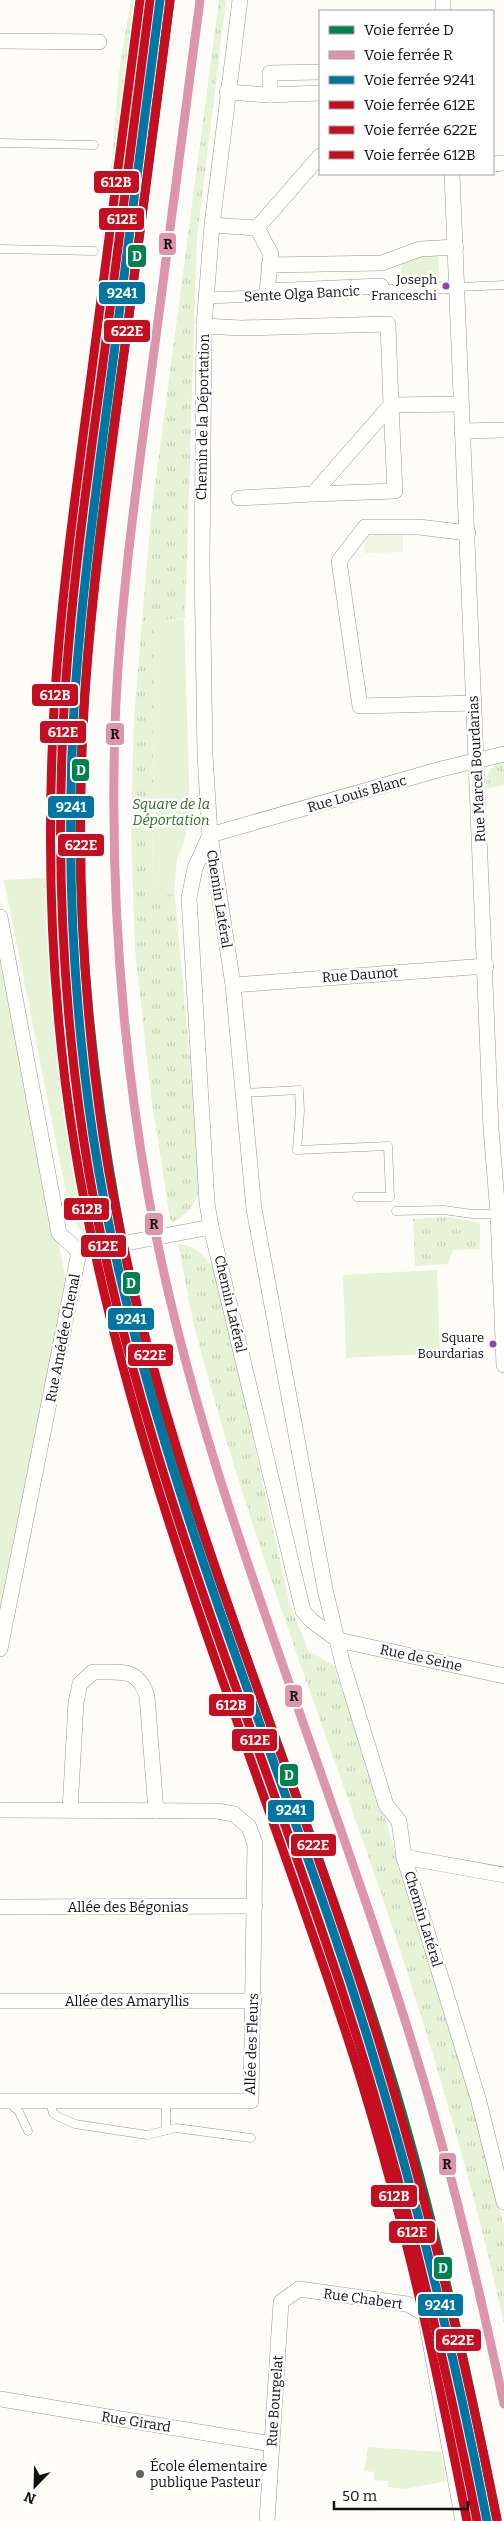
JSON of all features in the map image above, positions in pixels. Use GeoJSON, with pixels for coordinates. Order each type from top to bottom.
{"type":"FeatureCollection","features":[{"type":"Feature","properties":{"kind":"street","name":"Chemin de la Déportation"},"geometry":{"type":"LineString","coordinates":[[210,835],[206,755],[202,564],[204,326],[212,225],[227,92],[240,0]]}},
{"type":"Feature","properties":{"kind":"street"},"geometry":{"type":"LineString","coordinates":[[0,41],[99,42]]}},
{"type":"Feature","properties":{"kind":"street"},"geometry":{"type":"LineString","coordinates":[[270,95],[270,73],[319,72]]}},
{"type":"Feature","properties":{"kind":"street"},"geometry":{"type":"LineString","coordinates":[[227,92],[270,95],[319,93]]}},
{"type":"Feature","properties":{"kind":"street"},"geometry":{"type":"LineString","coordinates":[[257,228],[319,157]]}},
{"type":"Feature","properties":{"kind":"street","name":"Rue Marcel Bourdarias"},"geometry":{"type":"LineString","coordinates":[[452,175],[458,286],[460,404],[468,533],[476,762],[486,966],[491,1130],[498,1214],[504,1365]]}},
{"type":"Feature","properties":{"kind":"street"},"geometry":{"type":"LineString","coordinates":[[212,225],[257,228]]}},
{"type":"Feature","properties":{"kind":"street"},"geometry":{"type":"LineString","coordinates":[[257,228],[270,254],[267,291],[381,286]]}},
{"type":"Feature","properties":{"kind":"street"},"geometry":{"type":"LineString","coordinates":[[269,265],[382,263],[420,249],[456,247]]}},
{"type":"Feature","properties":{"kind":"street","name":"Sente Olga Bancic"},"geometry":{"type":"LineString","coordinates":[[206,298],[458,286]]}},
{"type":"Feature","properties":{"kind":"street"},"geometry":{"type":"LineString","coordinates":[[204,326],[241,328],[388,324],[395,491],[239,498]]}},
{"type":"Feature","properties":{"kind":"street"},"geometry":{"type":"LineString","coordinates":[[313,494],[391,405],[460,404]]}},
{"type":"Feature","properties":{"kind":"street"},"geometry":{"type":"LineString","coordinates":[[462,431],[504,430]]}},
{"type":"Feature","properties":{"kind":"street"},"geometry":{"type":"LineString","coordinates":[[468,533],[419,527],[365,527],[339,562],[360,706],[474,703]]}},
{"type":"Feature","properties":{"kind":"street","name":"Rue Louis Blanc"},"geometry":{"type":"LineString","coordinates":[[210,835],[441,769],[504,754]]}},
{"type":"Feature","properties":{"kind":"street","name":"Chemin Latéral"},"geometry":{"type":"LineString","coordinates":[[210,835],[233,985],[254,1209],[325,1589],[343,1665],[386,1804],[398,1821],[404,1857],[478,2098],[504,2202]]}},
{"type":"Feature","properties":{"kind":"street","name":"Chemin Latéral"},"geometry":{"type":"LineString","coordinates":[[210,835],[196,868],[189,898],[207,1203],[211,1227],[300,1602],[303,1611],[312,1621],[338,1640]]}},
{"type":"Feature","properties":{"kind":"street"},"geometry":{"type":"LineString","coordinates":[[0,917],[59,1233],[79,1252],[211,1227]]}},
{"type":"Feature","properties":{"kind":"street","name":"Rue Daunot"},"geometry":{"type":"LineString","coordinates":[[233,985],[486,966]]}},
{"type":"Feature","properties":{"kind":"street","name":"Rue Amédée Chenal"},"geometry":{"type":"LineString","coordinates":[[0,1649],[79,1252]]}},
{"type":"Feature","properties":{"kind":"street","name":"Rue de Seine"},"geometry":{"type":"LineString","coordinates":[[338,1640],[504,1676]]}},
{"type":"Feature","properties":{"kind":"street"},"geometry":{"type":"LineString","coordinates":[[0,1810],[156,1811],[147,1696],[142,1681],[132,1674],[93,1672],[80,1684],[76,1702],[70,1810]]}},
{"type":"Feature","properties":{"kind":"street","name":"Allée des Fleurs"},"geometry":{"type":"LineString","coordinates":[[4,2101],[251,2101],[255,1844],[249,1827],[234,1814],[217,1811],[156,1811]]}},
{"type":"Feature","properties":{"kind":"street"},"geometry":{"type":"LineString","coordinates":[[404,1857],[504,1875]]}},
{"type":"Feature","properties":{"kind":"street","name":"Allée des Bégonias"},"geometry":{"type":"LineString","coordinates":[[0,1907],[255,1906]]}},
{"type":"Feature","properties":{"kind":"street","name":"Allée des Amaryllis"},"geometry":{"type":"LineString","coordinates":[[0,2001],[254,2002]]}},
{"type":"Feature","properties":{"kind":"street","name":"Rue Bourgelat"},"geometry":{"type":"LineString","coordinates":[[267,2521],[281,2302],[299,2289]]}},
{"type":"Feature","properties":{"kind":"street","name":"Rue Chabert"},"geometry":{"type":"LineString","coordinates":[[299,2289],[407,2304],[425,2314],[463,2521]]}},
{"type":"Feature","properties":{"kind":"street","name":"Rue Girard"},"geometry":{"type":"LineString","coordinates":[[0,2399],[272,2444]]}},
{"type":"Feature","properties":{"kind":"lane"},"geometry":{"type":"LineString","coordinates":[[0,143],[94,145]]}},
{"type":"Feature","properties":{"kind":"lane"},"geometry":{"type":"LineString","coordinates":[[0,249],[94,251]]}},
{"type":"Feature","properties":{"kind":"lane"},"geometry":{"type":"LineString","coordinates":[[458,286],[504,285]]}},
{"type":"Feature","properties":{"kind":"lane"},"geometry":{"type":"LineString","coordinates":[[243,1093],[299,1090],[298,1150],[388,1146],[390,1197],[357,1197]]}},
{"type":"Feature","properties":{"kind":"lane"},"geometry":{"type":"LineString","coordinates":[[396,1211],[444,1210],[472,1214],[498,1214]]}},
{"type":"Feature","properties":{"kind":"lane"},"geometry":{"type":"LineString","coordinates":[[4,2101],[19,2112],[28,2132]]}},
{"type":"Feature","properties":{"kind":"lane"},"geometry":{"type":"LineString","coordinates":[[166,2101],[166,2130]]}},
{"type":"Feature","properties":{"kind":"lane"},"geometry":{"type":"LineString","coordinates":[[50,2102],[53,2113],[75,2124],[147,2135],[176,2128],[251,2138]]}},
{"type":"Feature","properties":{"kind":"green space"},"geometry":{"type":"Polygon","coordinates":[[[131,0],[153,0],[127,185],[97,350],[119,72],[131,0]]]}},
{"type":"Feature","properties":{"kind":"green space"},"geometry":{"type":"Polygon","coordinates":[[[219,0],[226,0],[197,238],[185,618],[155,621],[152,893],[174,894],[175,899],[202,1185],[188,1211],[184,1216],[173,1222],[170,1219],[151,1095],[135,949],[131,829],[134,717],[151,516],[219,0]]]}},
{"type":"Feature","properties":{"kind":"green space"},"geometry":{"type":"Polygon","coordinates":[[[438,247],[439,281],[401,283],[402,262],[438,247]]]}},
{"type":"Feature","properties":{"kind":"green space"},"geometry":{"type":"Polygon","coordinates":[[[403,534],[403,552],[365,553],[364,536],[403,534]]]}},
{"type":"Feature","properties":{"kind":"green space","name":"Square de la Déportation"},"geometry":{"type":"Polygon","coordinates":[[[184,619],[190,813],[184,842],[177,858],[174,894],[152,894],[155,620],[184,619]]]}},
{"type":"Feature","properties":{"kind":"green space"},"geometry":{"type":"Polygon","coordinates":[[[504,760],[504,785],[486,789],[486,779],[489,771],[504,760]]]}},
{"type":"Feature","properties":{"kind":"green space"},"geometry":{"type":"Polygon","coordinates":[[[57,877],[69,1057],[90,1204],[105,1236],[87,1234],[79,1228],[70,1212],[4,880],[57,877]]]}},
{"type":"Feature","properties":{"kind":"green space"},"geometry":{"type":"Polygon","coordinates":[[[0,963],[66,1279],[0,1608],[0,963]]]}},
{"type":"Feature","properties":{"kind":"green space"},"geometry":{"type":"Polygon","coordinates":[[[450,1217],[480,1223],[480,1249],[453,1250],[448,1264],[415,1266],[413,1219],[450,1217]]]}},
{"type":"Feature","properties":{"kind":"green space"},"geometry":{"type":"Polygon","coordinates":[[[178,1244],[196,1249],[216,1271],[289,1602],[308,1650],[334,1666],[380,1802],[477,2120],[504,2227],[504,2324],[464,2161],[416,2000],[381,1893],[283,1615],[237,1475],[196,1333],[178,1244]]]}},
{"type":"Feature","properties":{"kind":"green space","name":"Square Bourdarias"},"geometry":{"type":"Polygon","coordinates":[[[437,1270],[440,1353],[346,1358],[343,1275],[437,1270]]]}},
{"type":"Feature","properties":{"kind":"green space"},"geometry":{"type":"Polygon","coordinates":[[[368,2447],[441,2452],[446,2481],[406,2489],[388,2487],[388,2481],[374,2480],[374,2472],[364,2471],[368,2447]]]}},
{"type":"Feature","properties":{"kind":"rail line","name":"612B"},"geometry":{"type":"LineString","coordinates":[[140,0],[70,534],[54,709],[51,819],[52,930],[60,1040],[67,1094],[75,1149],[97,1262],[125,1374],[157,1485],[193,1594],[308,1921],[364,2090],[398,2212],[428,2335],[467,2521]]}},
{"type":"Feature","properties":{"kind":"rail line","name":"612E"},"geometry":{"type":"LineString","coordinates":[[150,0],[81,528],[67,664],[62,763],[61,870],[66,977],[76,1083],[83,1136],[101,1238],[125,1340],[153,1440],[185,1539],[322,1931],[369,2076],[410,2223],[428,2297],[477,2521]]}},
{"type":"Feature","properties":{"kind":"rail line","name":"9241"},"geometry":{"type":"LineString","coordinates":[[160,0],[90,534],[77,665],[72,763],[71,870],[76,977],[86,1083],[93,1136],[112,1239],[136,1340],[164,1440],[195,1539],[333,1931],[379,2076],[439,2297],[487,2521]]}},
{"type":"Feature","properties":{"kind":"rail line","name":"D"},"geometry":{"type":"LineString","coordinates":[[170,0],[100,534],[84,704],[81,761],[80,874],[87,988],[99,1101],[117,1213],[134,1296],[155,1377],[205,1539],[343,1928],[400,2105],[423,2188],[446,2283],[468,2378],[497,2521]]}},
{"type":"Feature","properties":{"kind":"rail line","name":"R"},"geometry":{"type":"LineString","coordinates":[[200,0],[132,525],[117,685],[114,784],[116,902],[124,1019],[131,1078],[148,1194],[187,1366],[238,1534],[398,1997],[418,2062],[447,2162],[504,2404]]}},
{"type":"Feature","properties":{"kind":"rail line","name":"622E"},"geometry":{"type":"LineString","coordinates":[[170,1],[100,535],[84,709],[81,870],[86,977],[96,1083],[103,1136],[122,1238],[146,1339],[174,1439],[205,1538],[343,1930],[389,2075],[430,2222],[482,2444],[497,2519]]}},
{"type":"Feature","properties":{"kind":"place","name":"Joseph Franceschi"},"geometry":{"type":"Point","coordinates":[446,286]}},
{"type":"Feature","properties":{"kind":"place","name":"Square Bourdarias"},"geometry":{"type":"Point","coordinates":[493,1344]}},
{"type":"Feature","properties":{"kind":"place","name":"École élementaire publique Pasteur"},"geometry":{"type":"Point","coordinates":[140,2474]}}]}
